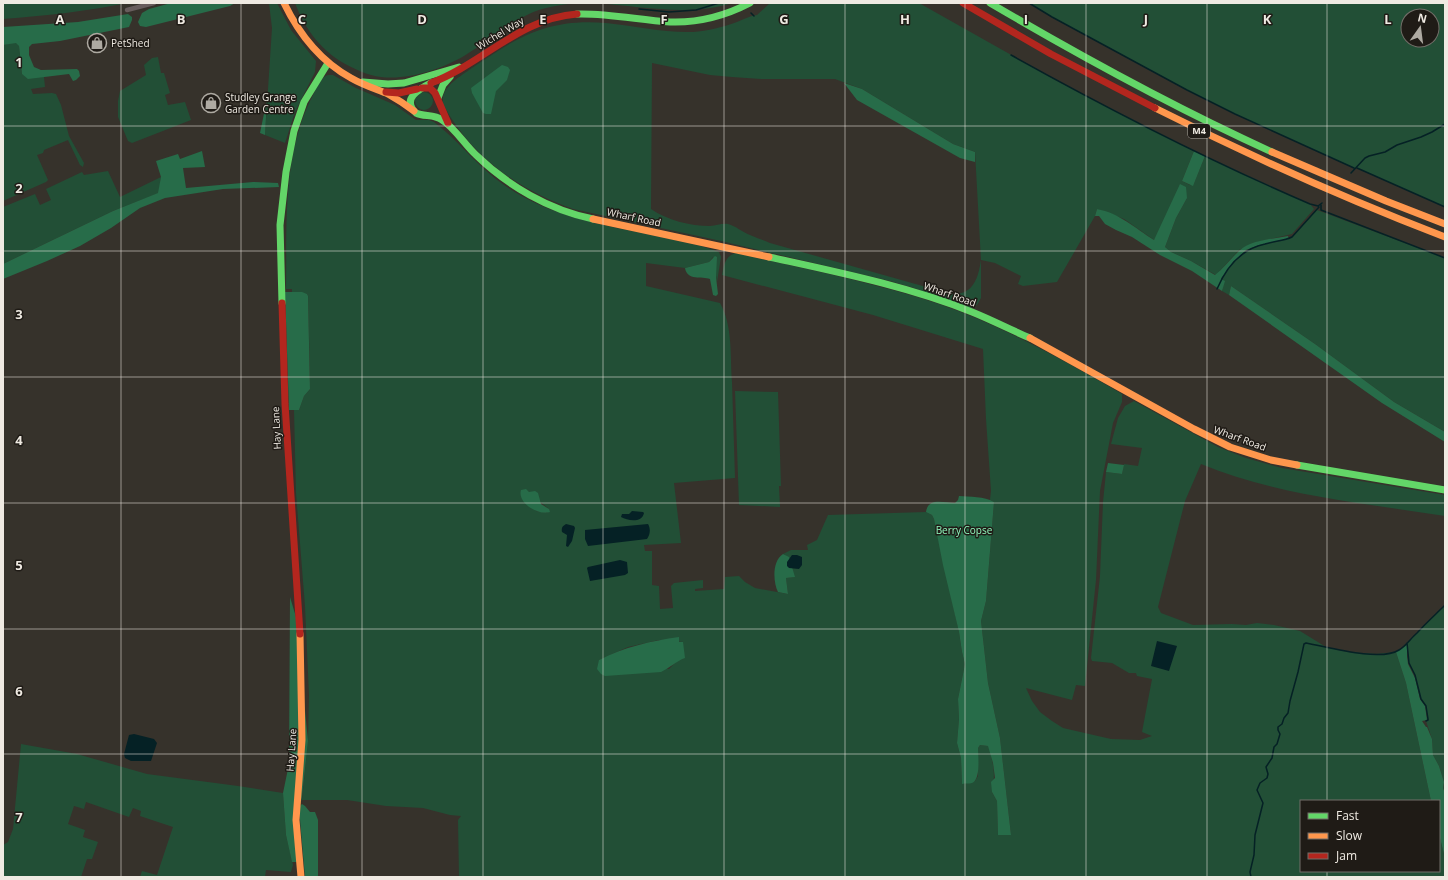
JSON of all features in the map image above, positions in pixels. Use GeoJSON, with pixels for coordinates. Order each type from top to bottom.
{"type":"FeatureCollection","features":[{"type":"Feature","properties":{"kind":"main road"},"geometry":{"type":"LineString","coordinates":[[284,3],[303,36],[314,50],[328,63]]}},
{"type":"Feature","properties":{"kind":"main road","name":"Wichel Way"},"geometry":{"type":"LineString","coordinates":[[420,88],[451,75],[526,28],[562,16],[595,13],[660,21],[692,21],[718,16],[750,3]]}},
{"type":"Feature","properties":{"kind":"main road","name":"M4"},"geometry":{"type":"LineString","coordinates":[[963,3],[1075,68],[1214,138],[1346,198],[1445,237]]}},
{"type":"Feature","properties":{"kind":"main road","name":"M4"},"geometry":{"type":"LineString","coordinates":[[990,3],[1083,57],[1230,132],[1351,186],[1445,224]]}},
{"type":"Feature","properties":{"kind":"main road","name":"Wharf Road"},"geometry":{"type":"LineString","coordinates":[[328,63],[355,81],[382,92],[415,112],[423,115],[430,114],[440,118],[450,126],[475,155],[501,177],[529,195],[564,211],[846,274],[907,290],[972,312],[1032,339],[1194,429],[1230,447],[1286,463],[1445,490]]}},
{"type":"Feature","properties":{"kind":"main road","name":"Hay Lane"},"geometry":{"type":"LineString","coordinates":[[302,877],[296,820],[302,740],[302,647],[290,494],[285,404],[280,225],[286,172],[294,131],[304,102],[328,63]]}},
{"type":"Feature","properties":{"kind":"main road"},"geometry":{"type":"LineString","coordinates":[[355,81],[388,84],[399,83],[425,78],[466,65]]}},
{"type":"Feature","properties":{"kind":"main road","name":"Wichel Way"},"geometry":{"type":"LineString","coordinates":[[438,100],[443,85],[451,75]]}},
{"type":"Feature","properties":{"kind":"main road"},"geometry":{"type":"LineString","coordinates":[[415,112],[411,106],[411,98],[413,94],[420,88],[431,89],[435,93],[438,100],[436,109],[430,114]]}},
{"type":"Feature","properties":{"kind":"main road","name":"Wharf Road"},"geometry":{"type":"LineString","coordinates":[[382,92],[399,92],[420,88]]}},
{"type":"Feature","properties":{"kind":"main road","name":"Wharf Road"},"geometry":{"type":"LineString","coordinates":[[438,100],[450,126]]}},
{"type":"Feature","properties":{"kind":"street"},"geometry":{"type":"LineString","coordinates":[[127,10],[154,3]]}},
{"type":"Feature","properties":{"kind":"green space"},"geometry":{"type":"Polygon","coordinates":[[[3,3],[128,3],[66,13],[3,19],[3,3]]]}},
{"type":"Feature","properties":{"kind":"green space"},"geometry":{"type":"Polygon","coordinates":[[[171,3],[235,3],[230,6],[146,27],[140,26],[138,22],[142,13],[149,9],[171,3]]]}},
{"type":"Feature","properties":{"kind":"green space"},"geometry":{"type":"Polygon","coordinates":[[[269,3],[277,3],[291,30],[316,61],[315,72],[295,112],[285,143],[265,135],[272,28],[269,3]]]}},
{"type":"Feature","properties":{"kind":"green space"},"geometry":{"type":"Polygon","coordinates":[[[295,3],[577,3],[533,12],[519,19],[472,51],[454,61],[431,71],[394,78],[365,73],[349,66],[331,54],[310,32],[295,3]]]}},
{"type":"Feature","properties":{"kind":"green space"},"geometry":{"type":"Polygon","coordinates":[[[594,3],[733,3],[716,7],[681,10],[594,3]]]}},
{"type":"Feature","properties":{"kind":"green space"},"geometry":{"type":"Polygon","coordinates":[[[770,3],[919,3],[1061,83],[1194,151],[1182,181],[1190,185],[1194,183],[1205,156],[1310,204],[1314,209],[1292,234],[1253,243],[1239,250],[1216,275],[1171,252],[1165,247],[1176,218],[1187,198],[1154,240],[1124,219],[1097,209],[1095,216],[1057,282],[1023,286],[1018,284],[1021,276],[995,263],[981,260],[981,298],[977,305],[971,308],[890,281],[721,241],[573,209],[534,192],[498,169],[467,140],[454,123],[443,104],[444,93],[447,88],[460,76],[502,48],[549,27],[585,22],[693,32],[721,27],[757,15],[770,3]],[[652,63],[651,209],[657,213],[687,224],[710,226],[728,224],[747,234],[770,243],[951,294],[965,292],[974,284],[981,260],[975,152],[953,144],[862,89],[835,79],[761,79],[732,77],[710,75],[652,63]]]}},
{"type":"Feature","properties":{"kind":"green space"},"geometry":{"type":"Polygon","coordinates":[[[1029,3],[1445,3],[1445,207],[1354,168],[1235,114],[1187,90],[1029,3]]]}},
{"type":"Feature","properties":{"kind":"green space"},"geometry":{"type":"Polygon","coordinates":[[[128,14],[132,17],[129,27],[60,41],[32,44],[29,47],[29,55],[34,67],[41,70],[77,69],[80,76],[73,81],[69,74],[28,79],[22,74],[19,46],[16,43],[3,45],[3,27],[78,22],[128,14]]]}},
{"type":"Feature","properties":{"kind":"green space"},"geometry":{"type":"Polygon","coordinates":[[[16,42],[19,46],[22,74],[44,77],[45,87],[31,89],[33,94],[56,94],[61,105],[69,136],[84,163],[83,167],[80,165],[68,140],[44,150],[43,153],[37,155],[48,180],[3,201],[3,45],[16,42]]]}},
{"type":"Feature","properties":{"kind":"green space"},"geometry":{"type":"Polygon","coordinates":[[[158,57],[161,73],[164,73],[170,93],[165,95],[168,105],[185,102],[191,120],[132,143],[128,141],[118,117],[118,101],[120,91],[146,75],[144,65],[152,58],[158,57]]]}},
{"type":"Feature","properties":{"kind":"green space"},"geometry":{"type":"Polygon","coordinates":[[[502,65],[508,67],[510,70],[507,80],[496,91],[491,114],[483,113],[472,93],[471,88],[502,65]]]}},
{"type":"Feature","properties":{"kind":"green space"},"geometry":{"type":"Polygon","coordinates":[[[328,75],[333,75],[356,88],[395,105],[416,120],[429,120],[434,122],[495,178],[518,194],[533,202],[579,219],[701,246],[719,252],[721,257],[717,282],[713,257],[709,262],[685,268],[646,263],[646,286],[720,303],[727,321],[731,352],[735,478],[674,483],[681,543],[644,545],[645,551],[652,551],[652,585],[659,586],[660,609],[673,608],[671,586],[674,583],[703,580],[703,588],[695,589],[695,591],[724,589],[725,577],[739,576],[755,588],[788,594],[786,578],[794,577],[785,555],[783,554],[791,550],[808,550],[807,545],[817,540],[828,515],[926,512],[932,515],[965,664],[958,699],[959,719],[957,743],[961,758],[962,783],[975,781],[978,776],[978,748],[980,745],[989,746],[994,774],[992,792],[997,801],[998,835],[1011,835],[1000,738],[988,683],[981,621],[986,601],[994,502],[990,500],[991,491],[983,349],[873,315],[722,275],[723,268],[729,256],[736,253],[813,270],[864,282],[939,304],[1033,344],[1122,394],[1122,402],[1113,423],[1100,491],[1096,580],[1085,686],[1076,685],[1072,700],[1026,688],[1032,701],[1040,712],[1063,728],[1111,739],[1140,740],[1152,736],[1142,732],[1152,679],[1137,676],[1136,673],[1129,673],[1112,663],[1092,661],[1091,658],[1100,576],[1103,502],[1106,472],[1122,474],[1124,464],[1138,466],[1142,448],[1111,444],[1118,418],[1125,406],[1134,401],[1218,447],[1246,458],[1282,468],[1445,495],[1445,516],[1290,491],[1230,475],[1201,464],[1185,501],[1158,607],[1161,613],[1193,625],[1246,625],[1257,623],[1274,625],[1300,631],[1326,647],[1348,652],[1376,654],[1396,652],[1406,683],[1431,800],[1300,800],[1300,872],[1440,872],[1440,838],[1445,858],[1445,877],[459,877],[458,820],[461,816],[450,815],[423,808],[386,806],[347,800],[302,800],[308,741],[309,695],[305,606],[296,493],[294,410],[299,410],[304,396],[310,389],[308,296],[307,294],[292,292],[292,289],[286,289],[287,214],[291,164],[296,140],[314,93],[323,78],[328,75]],[[526,490],[536,511],[547,513],[549,509],[526,490]],[[659,640],[628,647],[599,660],[669,669],[678,660],[683,642],[659,640]]]}},
{"type":"Feature","properties":{"kind":"green space"},"geometry":{"type":"Polygon","coordinates":[[[844,83],[862,89],[953,144],[975,152],[975,162],[960,158],[857,100],[844,83]]]}},
{"type":"Feature","properties":{"kind":"green space"},"geometry":{"type":"Polygon","coordinates":[[[420,92],[428,92],[433,97],[431,108],[428,110],[420,110],[415,105],[415,97],[420,92]]]}},
{"type":"Feature","properties":{"kind":"green space"},"geometry":{"type":"Polygon","coordinates":[[[267,99],[265,135],[260,133],[267,99]]]}},
{"type":"Feature","properties":{"kind":"green space"},"geometry":{"type":"Polygon","coordinates":[[[202,151],[205,167],[183,168],[186,188],[253,182],[278,183],[279,187],[223,189],[165,198],[140,208],[111,228],[80,246],[3,279],[3,264],[113,211],[158,193],[161,177],[156,161],[178,154],[180,159],[202,151]]]}},
{"type":"Feature","properties":{"kind":"green space"},"geometry":{"type":"Polygon","coordinates":[[[1194,151],[1205,156],[1193,186],[1182,181],[1194,151]]]}},
{"type":"Feature","properties":{"kind":"green space"},"geometry":{"type":"Polygon","coordinates":[[[108,171],[120,197],[161,177],[159,193],[113,211],[3,264],[3,207],[35,194],[40,205],[51,200],[46,189],[82,172],[84,175],[108,171]]]}},
{"type":"Feature","properties":{"kind":"green space"},"geometry":{"type":"Polygon","coordinates":[[[1180,184],[1186,187],[1187,198],[1176,218],[1165,247],[1171,252],[1191,261],[1215,275],[1240,250],[1250,244],[1288,236],[1289,239],[1259,245],[1246,250],[1222,277],[1221,279],[1225,281],[1222,291],[1192,271],[1160,255],[1132,237],[1105,224],[1099,216],[1095,216],[1097,209],[1113,214],[1154,240],[1180,184]]]}},
{"type":"Feature","properties":{"kind":"green space"},"geometry":{"type":"Polygon","coordinates":[[[1317,210],[1445,258],[1445,432],[1394,402],[1315,344],[1231,286],[1229,295],[1222,291],[1224,281],[1221,279],[1222,277],[1240,256],[1258,245],[1292,237],[1317,210]]]}},
{"type":"Feature","properties":{"kind":"green space"},"geometry":{"type":"Polygon","coordinates":[[[715,256],[717,257],[716,277],[718,294],[716,296],[713,295],[710,279],[689,275],[685,268],[709,262],[715,256]]]}},
{"type":"Feature","properties":{"kind":"green space"},"geometry":{"type":"Polygon","coordinates":[[[1231,286],[1315,344],[1394,402],[1445,432],[1445,442],[1382,403],[1229,295],[1231,286]]]}},
{"type":"Feature","properties":{"kind":"green space"},"geometry":{"type":"Polygon","coordinates":[[[285,292],[302,292],[308,296],[310,389],[304,396],[299,410],[289,410],[285,292]]]}},
{"type":"Feature","properties":{"kind":"green space"},"geometry":{"type":"Polygon","coordinates":[[[735,391],[778,392],[781,486],[779,486],[780,507],[739,505],[735,391]]]}},
{"type":"Feature","properties":{"kind":"green space"},"geometry":{"type":"Polygon","coordinates":[[[1108,463],[1124,465],[1122,474],[1106,472],[1108,463]]]}},
{"type":"Feature","properties":{"kind":"green space"},"geometry":{"type":"Polygon","coordinates":[[[526,489],[529,492],[535,491],[538,493],[541,504],[549,509],[550,512],[540,512],[526,504],[522,499],[521,490],[526,489]]]}},
{"type":"Feature","properties":{"kind":"green space","name":"Berry Copse"},"geometry":{"type":"Polygon","coordinates":[[[959,496],[981,498],[994,502],[986,601],[981,621],[988,683],[1000,738],[1011,835],[998,835],[997,801],[992,792],[991,782],[995,778],[993,763],[988,746],[980,745],[978,748],[978,772],[975,781],[972,783],[962,784],[961,758],[957,743],[959,719],[958,699],[965,664],[934,519],[932,515],[926,512],[927,507],[930,504],[937,502],[955,503],[959,496]]]}},
{"type":"Feature","properties":{"kind":"green space"},"geometry":{"type":"Polygon","coordinates":[[[783,554],[789,557],[795,577],[786,578],[788,594],[778,592],[774,577],[775,566],[779,557],[783,554]]]}},
{"type":"Feature","properties":{"kind":"green space"},"geometry":{"type":"Polygon","coordinates":[[[290,597],[296,617],[308,741],[300,806],[302,804],[310,812],[315,812],[318,820],[318,877],[305,877],[299,808],[297,862],[292,862],[286,835],[283,793],[289,764],[290,597]]]}},
{"type":"Feature","properties":{"kind":"green space"},"geometry":{"type":"Polygon","coordinates":[[[1445,605],[1445,793],[1443,788],[1444,782],[1439,766],[1433,755],[1432,739],[1426,721],[1428,719],[1426,706],[1421,699],[1415,675],[1409,663],[1407,643],[1445,605]]]}},
{"type":"Feature","properties":{"kind":"green space"},"geometry":{"type":"Polygon","coordinates":[[[679,637],[679,642],[683,642],[685,658],[661,672],[605,676],[597,669],[599,660],[618,651],[658,640],[679,637]]]}},
{"type":"Feature","properties":{"kind":"green space"},"geometry":{"type":"Polygon","coordinates":[[[1407,645],[1408,664],[1415,678],[1420,699],[1425,706],[1427,720],[1422,721],[1427,727],[1432,739],[1433,755],[1439,766],[1444,782],[1445,858],[1440,838],[1440,800],[1431,800],[1406,683],[1396,652],[1407,645]]]}},
{"type":"Feature","properties":{"kind":"green space"},"geometry":{"type":"Polygon","coordinates":[[[21,744],[77,754],[147,774],[283,793],[286,835],[293,865],[291,872],[266,870],[265,877],[140,877],[142,871],[157,875],[173,827],[140,816],[141,811],[133,808],[129,817],[86,802],[84,809],[74,806],[68,824],[85,830],[83,837],[98,842],[92,859],[87,859],[81,877],[3,877],[3,845],[8,842],[13,829],[21,744]]]}},
{"type":"Feature","properties":{"kind":"water"},"geometry":{"type":"Polygon","coordinates":[[[632,511],[644,513],[638,520],[631,520],[621,517],[622,514],[629,514],[632,511]]]}},
{"type":"Feature","properties":{"kind":"water"},"geometry":{"type":"Polygon","coordinates":[[[566,524],[574,526],[575,528],[572,541],[568,547],[566,546],[567,535],[562,532],[562,527],[566,524]]]}},
{"type":"Feature","properties":{"kind":"water"},"geometry":{"type":"Polygon","coordinates":[[[648,524],[650,532],[647,539],[588,546],[585,539],[585,530],[648,524]]]}},
{"type":"Feature","properties":{"kind":"water"},"geometry":{"type":"Polygon","coordinates":[[[792,555],[802,557],[802,565],[799,569],[789,568],[787,566],[787,562],[792,555]]]}},
{"type":"Feature","properties":{"kind":"water"},"geometry":{"type":"Polygon","coordinates":[[[620,560],[627,562],[628,573],[625,575],[590,581],[588,567],[620,560]]]}},
{"type":"Feature","properties":{"kind":"water"},"geometry":{"type":"Polygon","coordinates":[[[1157,641],[1177,646],[1169,671],[1151,666],[1157,641]]]}},
{"type":"Feature","properties":{"kind":"water"},"geometry":{"type":"Polygon","coordinates":[[[134,734],[154,739],[157,743],[151,761],[131,761],[125,758],[124,754],[129,735],[134,734]]]}},
{"type":"Feature","properties":{"kind":"waterway"},"geometry":{"type":"LineString","coordinates":[[639,9],[669,12],[696,10],[719,3]]}},
{"type":"Feature","properties":{"kind":"waterway"},"geometry":{"type":"LineString","coordinates":[[1029,3],[1187,90],[1235,114],[1354,168]]}},
{"type":"Feature","properties":{"kind":"waterway"},"geometry":{"type":"LineString","coordinates":[[751,13],[754,16]]}},
{"type":"Feature","properties":{"kind":"waterway"},"geometry":{"type":"LineString","coordinates":[[1011,55],[1084,95],[1196,152],[1310,204],[1318,206],[1322,203]]}},
{"type":"Feature","properties":{"kind":"waterway"},"geometry":{"type":"LineString","coordinates":[[1351,173],[1365,158],[1385,152],[1397,145],[1421,137],[1445,124]]}},
{"type":"Feature","properties":{"kind":"waterway"},"geometry":{"type":"LineString","coordinates":[[1357,168],[1445,207]]}},
{"type":"Feature","properties":{"kind":"waterway"},"geometry":{"type":"LineString","coordinates":[[1321,205],[1321,210],[1445,258]]}},
{"type":"Feature","properties":{"kind":"waterway"},"geometry":{"type":"LineString","coordinates":[[1217,289],[1235,260],[1256,247],[1292,237],[1319,207]]}},
{"type":"Feature","properties":{"kind":"waterway"},"geometry":{"type":"LineString","coordinates":[[1251,877],[1250,872],[1254,855],[1255,835],[1263,803],[1257,790],[1260,783],[1267,778],[1268,774],[1266,767],[1272,758],[1274,747],[1277,744],[1280,734],[1278,727],[1282,724],[1288,713],[1304,644],[1306,643],[1367,654],[1380,655],[1390,653],[1399,650],[1404,646],[1445,605]]}},
{"type":"Feature","properties":{"kind":"waterway"},"geometry":{"type":"LineString","coordinates":[[1407,643],[1409,663],[1415,675],[1421,699],[1426,706],[1428,719],[1426,721]]}},
{"type":"Feature","properties":{"kind":"traffic: fast"},"geometry":{"type":"LineString","coordinates":[[577,14],[680,22],[711,18],[731,12],[750,3]]}},
{"type":"Feature","properties":{"kind":"traffic: fast"},"geometry":{"type":"LineString","coordinates":[[990,3],[1129,81],[1200,118],[1272,152]]}},
{"type":"Feature","properties":{"kind":"traffic: fast"},"geometry":{"type":"LineString","coordinates":[[282,303],[280,225],[286,172],[294,131],[304,102],[328,63]]}},
{"type":"Feature","properties":{"kind":"traffic: fast"},"geometry":{"type":"LineString","coordinates":[[363,82],[388,84],[404,83],[459,67]]}},
{"type":"Feature","properties":{"kind":"traffic: fast"},"geometry":{"type":"LineString","coordinates":[[438,98],[443,85],[450,77]]}},
{"type":"Feature","properties":{"kind":"traffic: fast"},"geometry":{"type":"LineString","coordinates":[[431,83],[421,88],[413,95],[410,103],[416,113],[436,117],[446,123],[488,166],[530,195],[561,210],[593,219]]}},
{"type":"Feature","properties":{"kind":"traffic: fast"},"geometry":{"type":"LineString","coordinates":[[769,257],[897,287],[972,312],[1030,338]]}},
{"type":"Feature","properties":{"kind":"traffic: fast"},"geometry":{"type":"LineString","coordinates":[[1297,465],[1445,490]]}},
{"type":"Feature","properties":{"kind":"traffic: slow"},"geometry":{"type":"LineString","coordinates":[[284,3],[296,25],[320,55],[351,78],[388,94],[414,111]]}},
{"type":"Feature","properties":{"kind":"traffic: slow"},"geometry":{"type":"LineString","coordinates":[[1155,108],[1298,176],[1371,208],[1445,237]]}},
{"type":"Feature","properties":{"kind":"traffic: slow"},"geometry":{"type":"LineString","coordinates":[[1272,152],[1386,201],[1445,224]]}},
{"type":"Feature","properties":{"kind":"traffic: slow"},"geometry":{"type":"LineString","coordinates":[[593,219],[769,257]]}},
{"type":"Feature","properties":{"kind":"traffic: slow"},"geometry":{"type":"LineString","coordinates":[[1030,338],[1194,429],[1230,447],[1271,460],[1297,465]]}},
{"type":"Feature","properties":{"kind":"traffic: slow"},"geometry":{"type":"LineString","coordinates":[[300,634],[302,740],[296,820],[301,877]]}},
{"type":"Feature","properties":{"kind":"traffic: jam"},"geometry":{"type":"LineString","coordinates":[[963,3],[1051,54],[1155,108]]}},
{"type":"Feature","properties":{"kind":"traffic: jam"},"geometry":{"type":"LineString","coordinates":[[431,83],[450,75],[519,33],[537,24],[556,17],[577,14]]}},
{"type":"Feature","properties":{"kind":"traffic: jam"},"geometry":{"type":"LineString","coordinates":[[422,88],[430,88],[435,93],[448,123]]}},
{"type":"Feature","properties":{"kind":"traffic: jam"},"geometry":{"type":"LineString","coordinates":[[386,92],[399,93],[417,89]]}},
{"type":"Feature","properties":{"kind":"traffic: jam"},"geometry":{"type":"LineString","coordinates":[[282,303],[285,404],[300,634]]}},
{"type":"Feature","properties":{"kind":"place","name":"PetShed"},"geometry":{"type":"Point","coordinates":[97,43]}},
{"type":"Feature","properties":{"kind":"place","name":"Studley Grange Garden Centre"},"geometry":{"type":"Point","coordinates":[211,103]}}]}
